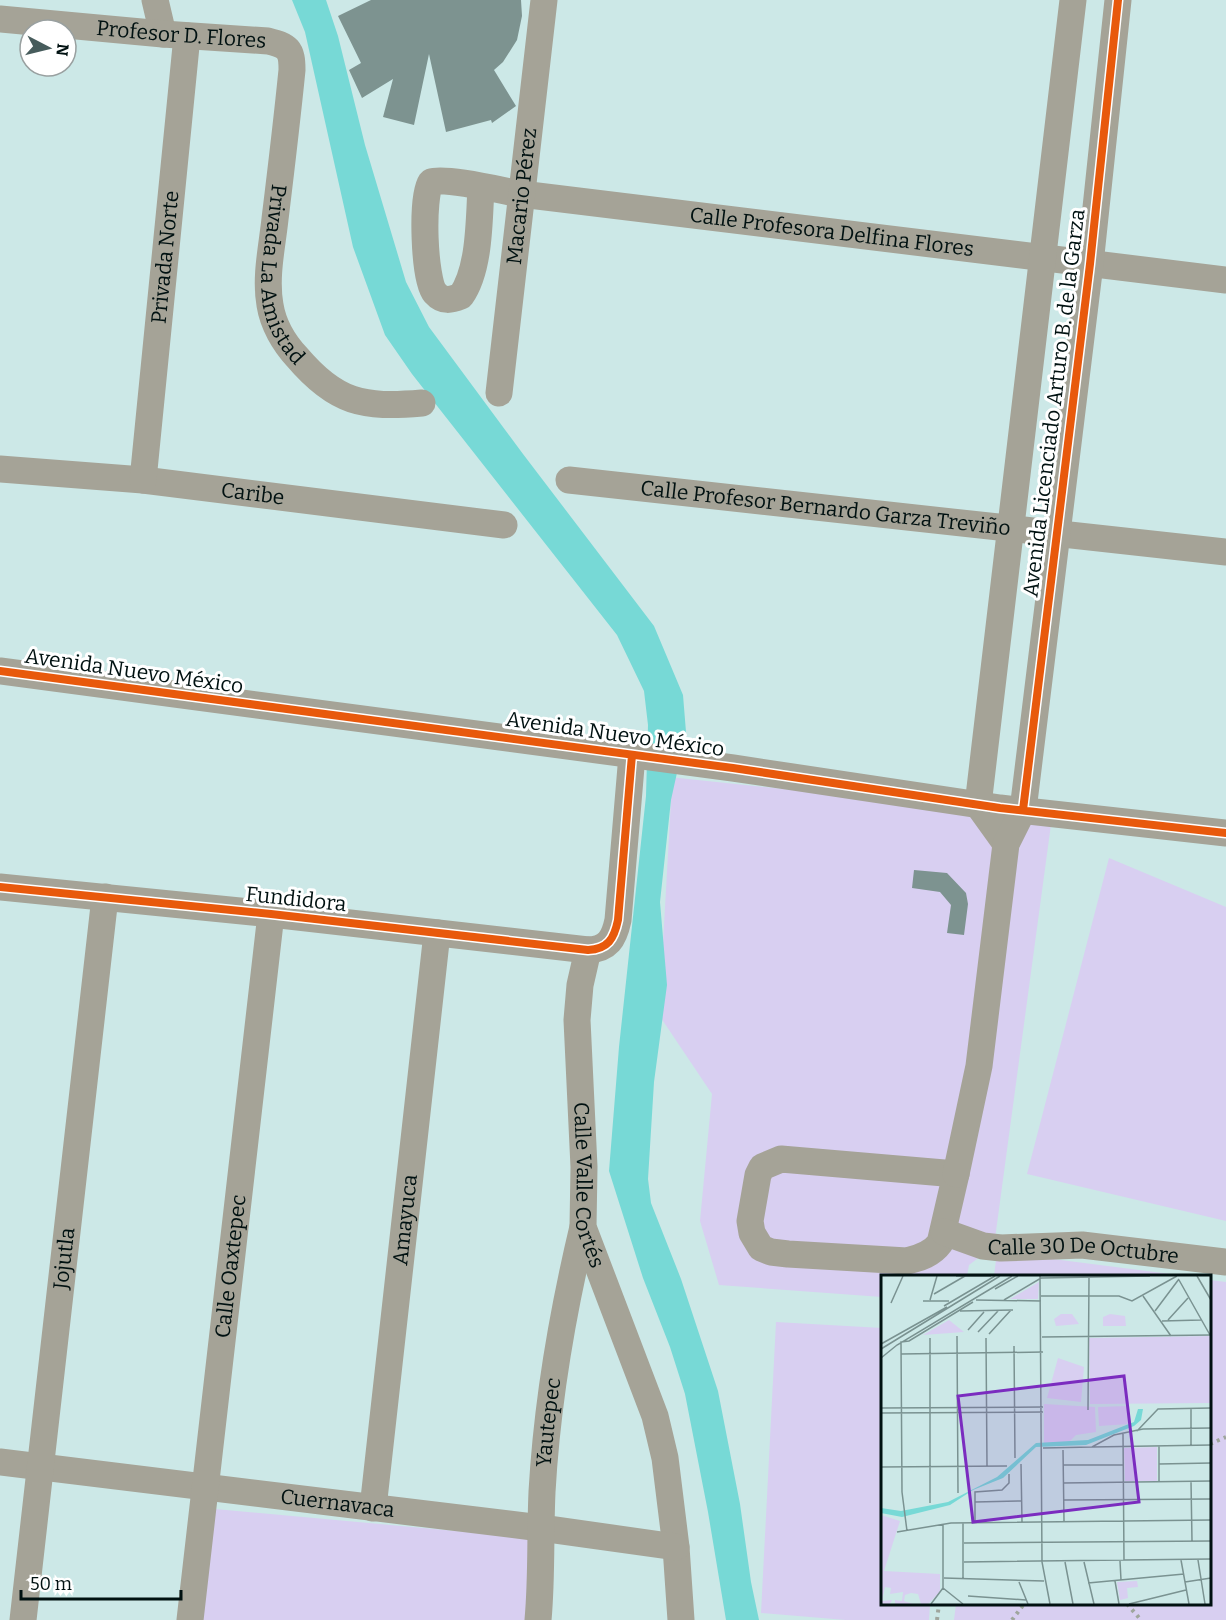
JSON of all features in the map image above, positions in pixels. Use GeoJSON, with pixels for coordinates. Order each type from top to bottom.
{"type":"FeatureCollection","features":[{"type":"Feature","properties":{"kind":"street","name":"Privada Norte"},"geometry":{"type":"LineString","coordinates":[[143,480],[175,35],[155,0]]}},
{"type":"Feature","properties":{"kind":"street","name":"Macario Pérez"},"geometry":{"type":"LineString","coordinates":[[499,393],[544,0]]}},
{"type":"Feature","properties":{"kind":"street","name":"Avenida Licenciado Arturo B. de la Garza"},"geometry":{"type":"LineString","coordinates":[[978,805],[1073,0]]}},
{"type":"Feature","properties":{"kind":"street","name":"Avenida Licenciado Arturo B. de la Garza"},"geometry":{"type":"LineString","coordinates":[[944,1232],[979,1066],[1006,844],[1023,810],[1089,264],[1118,0]]}},
{"type":"Feature","properties":{"kind":"street","name":"Profesor D. Flores"},"geometry":{"type":"LineString","coordinates":[[0,18],[175,35],[268,41],[289,50]]}},
{"type":"Feature","properties":{"kind":"street","name":"Privada La Amistad"},"geometry":{"type":"LineString","coordinates":[[289,50],[292,70],[269,273],[269,299],[273,319],[289,349],[315,378],[329,389],[340,395],[372,404],[422,403]]}},
{"type":"Feature","properties":{"kind":"street","name":"Calle Profesora Delfina Flores"},"geometry":{"type":"LineString","coordinates":[[481,187],[479,224],[471,275],[461,296],[448,300],[437,295],[431,286],[425,238],[427,192],[431,182],[438,180],[481,187],[521,194],[1226,280]]}},
{"type":"Feature","properties":{"kind":"street","name":"Caribe"},"geometry":{"type":"LineString","coordinates":[[0,469],[143,480],[504,525]]}},
{"type":"Feature","properties":{"kind":"street","name":"Calle Profesor Bernardo Garza Treviño"},"geometry":{"type":"LineString","coordinates":[[569,480],[1226,552]]}},
{"type":"Feature","properties":{"kind":"street","name":"Avenida Nuevo México"},"geometry":{"type":"LineString","coordinates":[[0,671],[686,762],[978,805],[1226,833]]}},
{"type":"Feature","properties":{"kind":"street"},"geometry":{"type":"LineString","coordinates":[[588,950],[605,947],[616,931],[636,756]]}},
{"type":"Feature","properties":{"kind":"street"},"geometry":{"type":"LineString","coordinates":[[978,805],[1006,844]]}},
{"type":"Feature","properties":{"kind":"street","name":"Fundidora"},"geometry":{"type":"LineString","coordinates":[[0,887],[271,914],[588,950]]}},
{"type":"Feature","properties":{"kind":"street","name":"Jojutla"},"geometry":{"type":"LineString","coordinates":[[23,1620],[105,897]]}},
{"type":"Feature","properties":{"kind":"street","name":"Calle Oaxtepec"},"geometry":{"type":"LineString","coordinates":[[190,1620],[271,914]]}},
{"type":"Feature","properties":{"kind":"street","name":"Amayuca"},"geometry":{"type":"LineString","coordinates":[[373,1508],[437,933]]}},
{"type":"Feature","properties":{"kind":"street","name":"Calle Valle Cortés"},"geometry":{"type":"LineString","coordinates":[[588,950],[580,985],[577,1020],[584,1167],[584,1227],[655,1416],[665,1458],[676,1547],[681,1620]]}},
{"type":"Feature","properties":{"kind":"street"},"geometry":{"type":"LineString","coordinates":[[944,1232],[936,1249],[921,1258],[907,1261],[771,1252],[761,1248],[756,1242],[750,1221],[758,1175],[762,1167],[781,1159],[956,1174]]}},
{"type":"Feature","properties":{"kind":"street","name":"Yautepec"},"geometry":{"type":"LineString","coordinates":[[538,1620],[546,1443],[556,1350],[584,1227]]}},
{"type":"Feature","properties":{"kind":"street","name":"Calle 30 De Octubre"},"geometry":{"type":"LineString","coordinates":[[944,1232],[983,1246],[1001,1248],[1082,1245],[1226,1262]]}},
{"type":"Feature","properties":{"kind":"street","name":"Cuernavaca"},"geometry":{"type":"LineString","coordinates":[[0,1462],[541,1528],[676,1547]]}},
{"type":"Feature","properties":{"kind":"path"},"geometry":{"type":"LineString","coordinates":[[1211,1443],[1226,1437]]}},
{"type":"Feature","properties":{"kind":"path"},"geometry":{"type":"LineString","coordinates":[[937,1620],[939,1605]]}},
{"type":"Feature","properties":{"kind":"path"},"geometry":{"type":"LineString","coordinates":[[1012,1620],[1023,1605]]}},
{"type":"Feature","properties":{"kind":"path"},"geometry":{"type":"LineString","coordinates":[[1128,1605],[1141,1620]]}},
{"type":"Feature","properties":{"kind":"shaded area"},"geometry":{"type":"Polygon","coordinates":[[[669,777],[1052,817],[994,1246],[969,1265],[967,1275],[881,1275],[881,1297],[719,1285],[700,1221],[712,1094],[659,1015],[671,800],[669,777]]]}},
{"type":"Feature","properties":{"kind":"shaded area"},"geometry":{"type":"Polygon","coordinates":[[[1109,858],[1226,907],[1226,1221],[1027,1174],[1109,858]]]}},
{"type":"Feature","properties":{"kind":"shaded area"},"geometry":{"type":"Polygon","coordinates":[[[1037,1257],[1178,1275],[994,1275],[996,1260],[1037,1257]]]}},
{"type":"Feature","properties":{"kind":"shaded area"},"geometry":{"type":"Polygon","coordinates":[[[1211,1280],[1226,1282],[1226,1620],[954,1620],[956,1605],[1211,1605],[1211,1280]]]}},
{"type":"Feature","properties":{"kind":"shaded area"},"geometry":{"type":"Polygon","coordinates":[[[776,1322],[881,1328],[881,1605],[930,1605],[929,1620],[846,1620],[761,1613],[776,1322]]]}},
{"type":"Feature","properties":{"kind":"shaded area"},"geometry":{"type":"Polygon","coordinates":[[[215,1509],[533,1538],[525,1620],[201,1620],[215,1509]]]}},
{"type":"Feature","properties":{"kind":"water"},"geometry":{"type":"Polygon","coordinates":[[[292,0],[326,0],[338,36],[365,145],[406,282],[429,327],[654,626],[683,695],[686,732],[671,800],[660,902],[667,985],[654,1082],[648,1179],[651,1203],[681,1279],[718,1391],[759,1620],[726,1620],[685,1394],[670,1347],[643,1278],[609,1171],[619,1047],[646,796],[648,725],[644,691],[617,635],[412,374],[385,335],[353,247],[305,32],[292,0]]]}},
{"type":"Feature","properties":{"kind":"building"},"geometry":{"type":"Polygon","coordinates":[[[371,0],[521,0],[522,16],[517,40],[503,62],[494,70],[516,106],[492,123],[491,120],[446,132],[429,54],[414,125],[383,117],[393,79],[362,98],[349,70],[361,63],[338,16],[371,0]]]}},
{"type":"Feature","properties":{"kind":"building"},"geometry":{"type":"Polygon","coordinates":[[[914,870],[947,873],[966,893],[968,904],[964,935],[947,933],[951,905],[940,892],[912,888],[914,870]]]}},
{"type":"Feature","properties":{"kind":"cycle path"},"geometry":{"type":"LineString","coordinates":[[1023,810],[1090,264],[1118,0]]}},
{"type":"Feature","properties":{"kind":"cycle path"},"geometry":{"type":"LineString","coordinates":[[0,671],[733,768],[1000,808],[1226,833]]}},
{"type":"Feature","properties":{"kind":"cycle path"},"geometry":{"type":"LineString","coordinates":[[0,887],[271,914],[588,950],[601,948],[612,938],[618,920],[632,755]]}}]}
